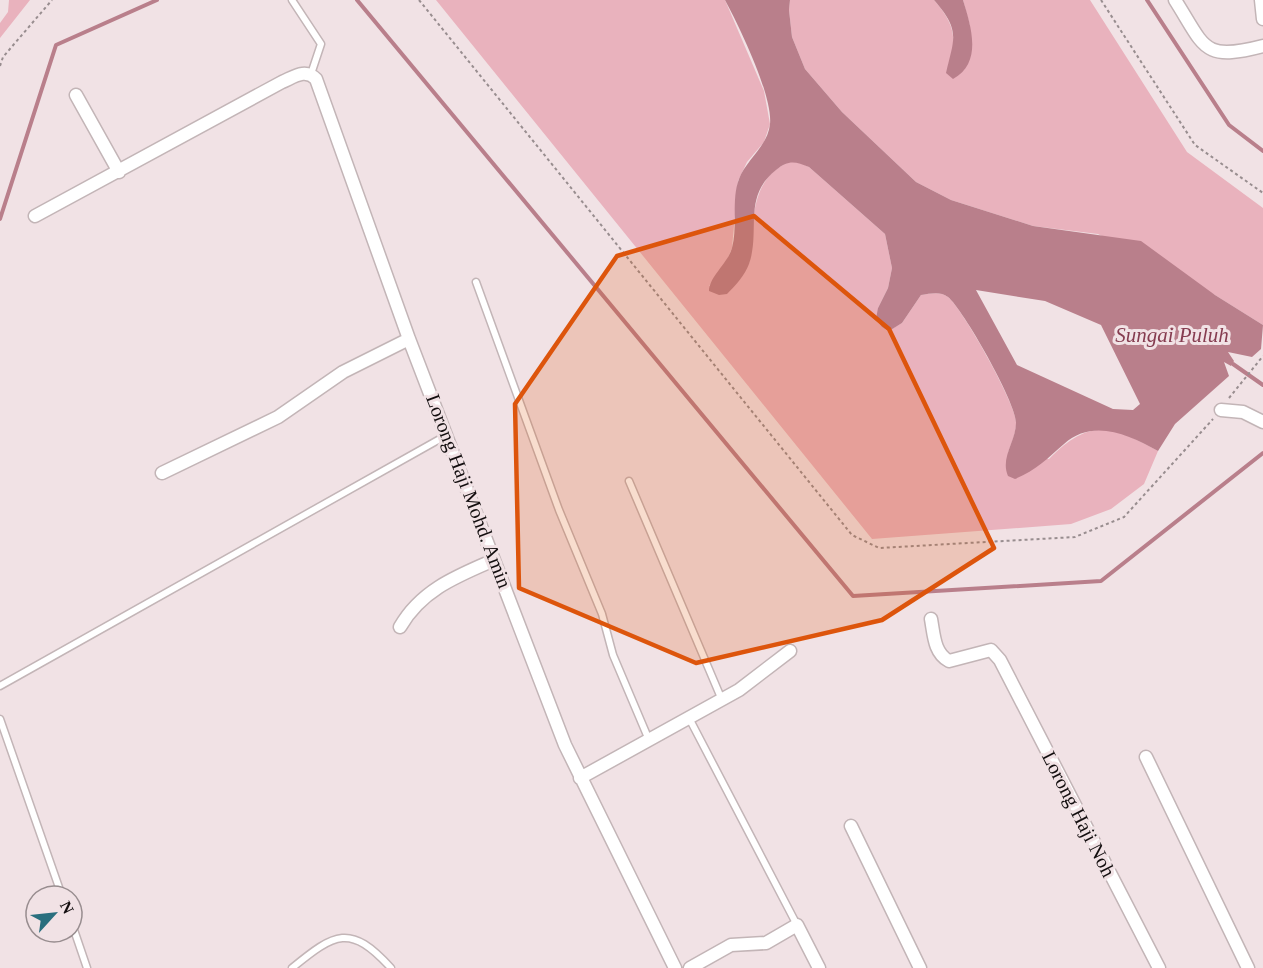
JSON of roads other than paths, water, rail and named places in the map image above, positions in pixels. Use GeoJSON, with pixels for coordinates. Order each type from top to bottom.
{"type":"FeatureCollection","features":[{"type":"Feature","properties":{"kind":"street"},"geometry":{"type":"LineString","coordinates":[[1175,0],[1204,44],[1215,52],[1238,52],[1263,46]]}},
{"type":"Feature","properties":{"kind":"street"},"geometry":{"type":"LineString","coordinates":[[1261,0],[1263,19]]}},
{"type":"Feature","properties":{"kind":"street"},"geometry":{"type":"LineString","coordinates":[[35,216],[120,172],[245,101],[302,73],[311,74]]}},
{"type":"Feature","properties":{"kind":"street","name":"Lorong Haji Mohd. Amin"},"geometry":{"type":"LineString","coordinates":[[311,74],[316,79],[409,339],[448,434],[494,560],[580,778],[675,968]]}},
{"type":"Feature","properties":{"kind":"street"},"geometry":{"type":"LineString","coordinates":[[76,94],[120,172]]}},
{"type":"Feature","properties":{"kind":"street"},"geometry":{"type":"LineString","coordinates":[[162,473],[278,417],[343,372],[409,339]]}},
{"type":"Feature","properties":{"kind":"street"},"geometry":{"type":"LineString","coordinates":[[1221,410],[1243,412],[1263,422]]}},
{"type":"Feature","properties":{"kind":"street"},"geometry":{"type":"LineString","coordinates":[[400,627],[420,598],[451,579],[494,560]]}},
{"type":"Feature","properties":{"kind":"street","name":"Lorong Haji Noh"},"geometry":{"type":"LineString","coordinates":[[931,620],[936,646],[942,657],[950,661],[991,650],[1000,660],[1159,968]]}},
{"type":"Feature","properties":{"kind":"street"},"geometry":{"type":"LineString","coordinates":[[580,778],[722,700],[790,651]]}},
{"type":"Feature","properties":{"kind":"street"},"geometry":{"type":"LineString","coordinates":[[1146,757],[1248,968]]}},
{"type":"Feature","properties":{"kind":"street"},"geometry":{"type":"LineString","coordinates":[[851,826],[920,968]]}},
{"type":"Feature","properties":{"kind":"street"},"geometry":{"type":"LineString","coordinates":[[690,968],[731,945],[766,943],[797,925],[819,968]]}},
{"type":"Feature","properties":{"kind":"lane"},"geometry":{"type":"LineString","coordinates":[[292,0],[321,44],[311,74]]}},
{"type":"Feature","properties":{"kind":"lane"},"geometry":{"type":"LineString","coordinates":[[476,282],[559,510],[602,614],[614,655],[649,740]]}},
{"type":"Feature","properties":{"kind":"lane"},"geometry":{"type":"LineString","coordinates":[[0,686],[448,434]]}},
{"type":"Feature","properties":{"kind":"lane"},"geometry":{"type":"LineString","coordinates":[[629,481],[722,700]]}},
{"type":"Feature","properties":{"kind":"lane"},"geometry":{"type":"LineString","coordinates":[[689,718],[797,925]]}},
{"type":"Feature","properties":{"kind":"lane"},"geometry":{"type":"LineString","coordinates":[[0,719],[58,884]]}},
{"type":"Feature","properties":{"kind":"lane"},"geometry":{"type":"LineString","coordinates":[[292,968],[334,939],[350,937],[365,943],[391,968]]}},
{"type":"Feature","properties":{"kind":"lane"},"geometry":{"type":"LineString","coordinates":[[79,944],[87,968]]}},
{"type":"Feature","properties":{"kind":"water","name":"Sungai Puluh"},"geometry":{"type":"Polygon","coordinates":[[[725,0],[790,0],[792,37],[805,69],[842,112],[916,182],[951,200],[1033,226],[1141,241],[1215,295],[1263,325],[1261,349],[1252,357],[1228,352],[1234,361],[1231,366],[1224,362],[1229,376],[1175,424],[1158,451],[1123,435],[1099,431],[1087,432],[1075,436],[1035,468],[1015,479],[1008,476],[1006,469],[1016,423],[1014,413],[999,378],[965,319],[948,297],[942,294],[931,294],[921,295],[902,323],[889,331],[882,327],[876,319],[878,308],[888,288],[892,268],[885,234],[809,167],[796,163],[784,164],[766,180],[759,191],[756,203],[754,239],[747,268],[727,294],[719,295],[709,291],[712,280],[732,248],[735,196],[739,179],[765,139],[770,124],[770,112],[761,79],[725,0]],[[976,290],[1017,365],[1113,409],[1133,410],[1140,404],[1101,325],[1045,301],[976,290]]]}},
{"type":"Feature","properties":{"kind":"water"},"geometry":{"type":"Polygon","coordinates":[[[934,0],[963,0],[969,21],[971,54],[968,64],[953,79],[946,73],[953,43],[952,27],[934,0]]]}},
{"type":"Feature","properties":{"kind":"waterway"},"geometry":{"type":"LineString","coordinates":[[0,219],[56,45],[157,0]]}},
{"type":"Feature","properties":{"kind":"waterway"},"geometry":{"type":"LineString","coordinates":[[357,0],[853,596],[1101,581],[1263,453]]}},
{"type":"Feature","properties":{"kind":"waterway"},"geometry":{"type":"LineString","coordinates":[[1147,0],[1229,125],[1263,151]]}},
{"type":"Feature","properties":{"kind":"waterway"},"geometry":{"type":"LineString","coordinates":[[1233,364],[1263,385]]}}]}
